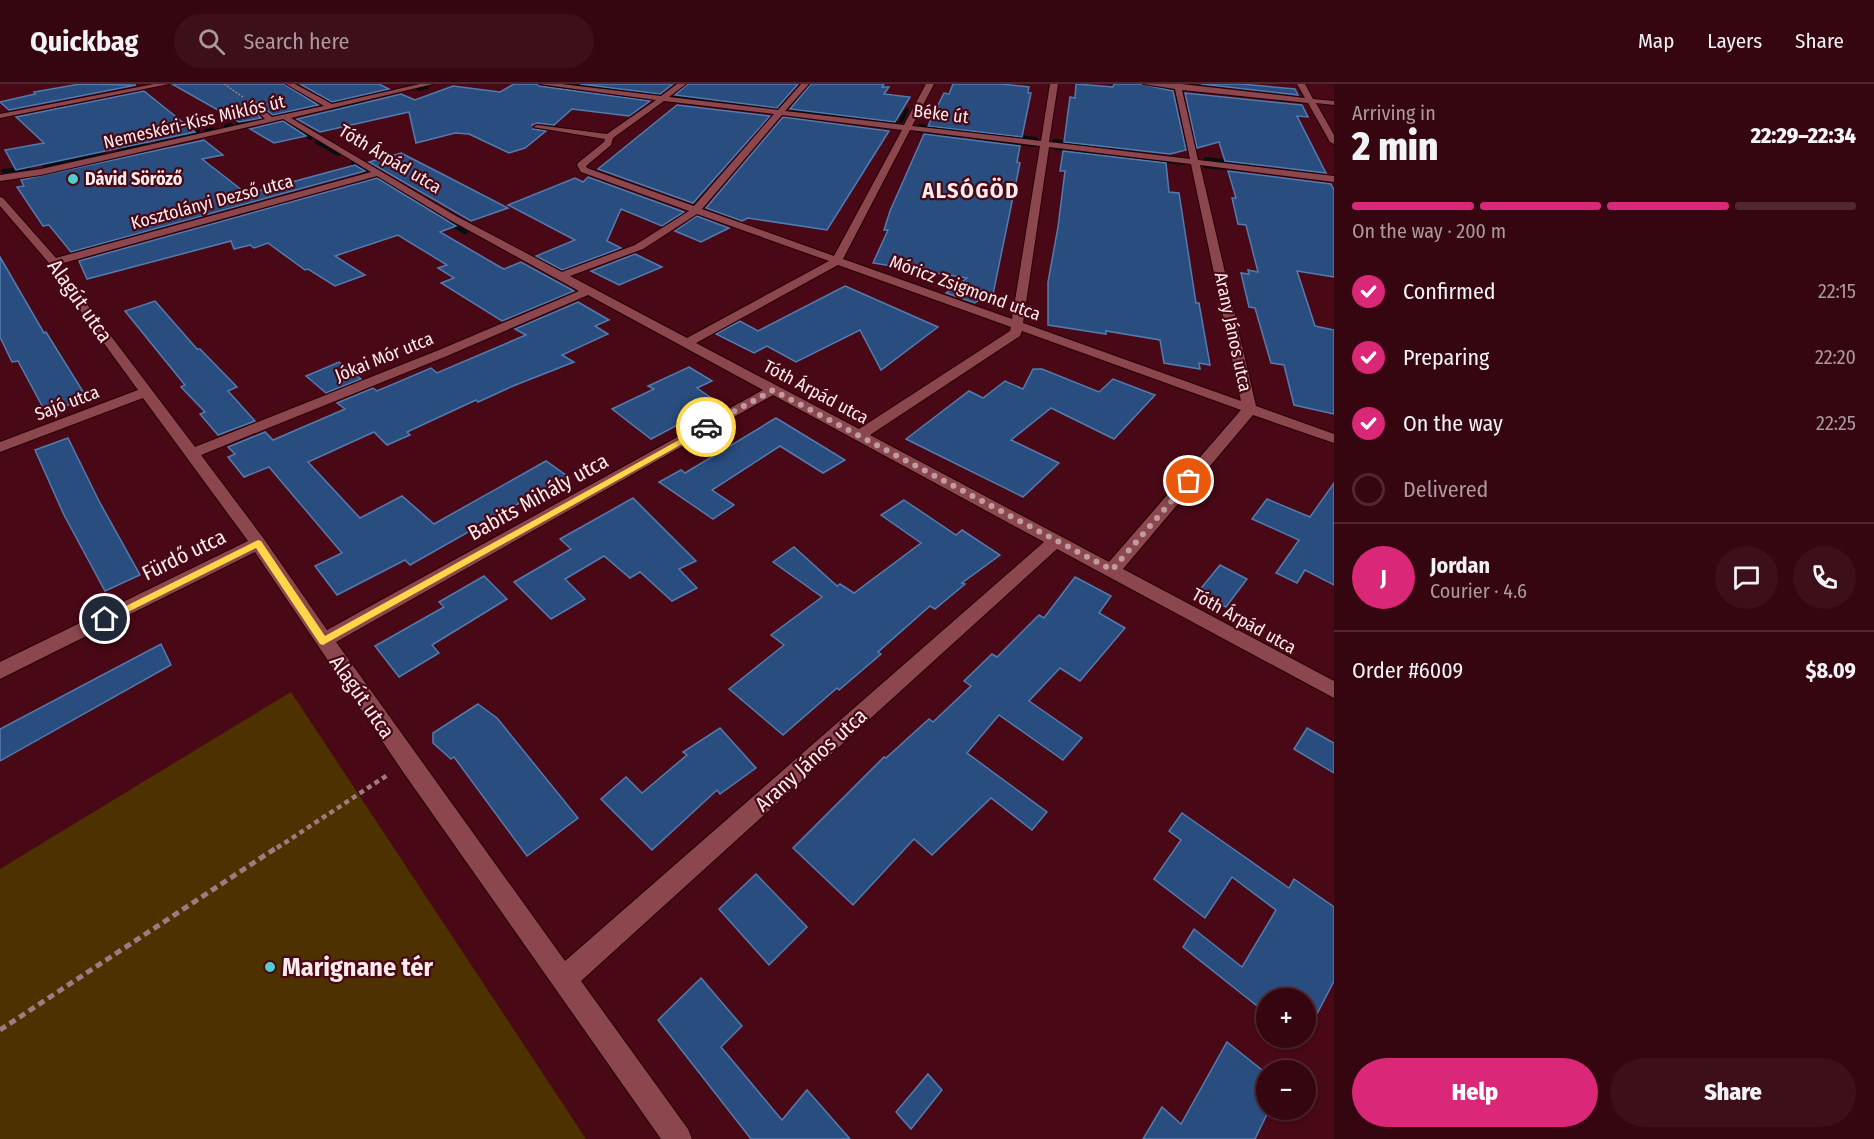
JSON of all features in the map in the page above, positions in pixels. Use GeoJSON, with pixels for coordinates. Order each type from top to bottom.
{"type":"FeatureCollection","features":[{"type":"Feature","properties":{"kind":"street"},"geometry":{"type":"LineString","coordinates":[[0,116],[165,84]]}},
{"type":"Feature","properties":{"kind":"street"},"geometry":{"type":"LineString","coordinates":[[290,84],[330,106]]}},
{"type":"Feature","properties":{"kind":"street","name":"Nemeskéri-Kiss Miklós út"},"geometry":{"type":"LineString","coordinates":[[0,178],[41,172],[429,84]]}},
{"type":"Feature","properties":{"kind":"street","name":"Béke út"},"geometry":{"type":"LineString","coordinates":[[543,84],[1334,179]]}},
{"type":"Feature","properties":{"kind":"street"},"geometry":{"type":"LineString","coordinates":[[537,127],[609,137],[682,84]]}},
{"type":"Feature","properties":{"kind":"street"},"geometry":{"type":"LineString","coordinates":[[560,276],[639,247],[697,210],[699,204],[805,84]]}},
{"type":"Feature","properties":{"kind":"street"},"geometry":{"type":"LineString","coordinates":[[686,342],[810,278],[837,261],[930,84]]}},
{"type":"Feature","properties":{"kind":"street"},"geometry":{"type":"LineString","coordinates":[[860,436],[1016,333],[1054,84]]}},
{"type":"Feature","properties":{"kind":"street"},"geometry":{"type":"LineString","coordinates":[[1147,84],[1334,103]]}},
{"type":"Feature","properties":{"kind":"street"},"geometry":{"type":"LineString","coordinates":[[1301,84],[1334,141]]}},
{"type":"Feature","properties":{"kind":"street","name":"Arany János utca"},"geometry":{"type":"LineString","coordinates":[[1112,570],[1250,409],[1177,86]]}},
{"type":"Feature","properties":{"kind":"street","name":"Tóth Árpád utca"},"geometry":{"type":"LineString","coordinates":[[256,106],[560,276],[1334,690]]}},
{"type":"Feature","properties":{"kind":"street","name":"Móricz Zsigmond utca"},"geometry":{"type":"LineString","coordinates":[[609,137],[608,143],[581,165],[584,170],[1334,439]]}},
{"type":"Feature","properties":{"kind":"street","name":"Kosztolányi Dezső utca"},"geometry":{"type":"LineString","coordinates":[[54,262],[378,173]]}},
{"type":"Feature","properties":{"kind":"street","name":"Alagút utca"},"geometry":{"type":"LineString","coordinates":[[0,200],[54,262],[59,274],[258,543],[408,762],[678,1139]]}},
{"type":"Feature","properties":{"kind":"street","name":"Jókai Mór utca"},"geometry":{"type":"LineString","coordinates":[[192,453],[443,353],[588,291]]}},
{"type":"Feature","properties":{"kind":"street","name":"Babits Mihály utca"},"geometry":{"type":"LineString","coordinates":[[323,641],[773,390]]}},
{"type":"Feature","properties":{"kind":"street","name":"Sajó utca"},"geometry":{"type":"LineString","coordinates":[[0,447],[146,392]]}},
{"type":"Feature","properties":{"kind":"street","name":"Arany János utca"},"geometry":{"type":"LineString","coordinates":[[564,979],[1057,540]]}},
{"type":"Feature","properties":{"kind":"street","name":"Fürdő utca"},"geometry":{"type":"LineString","coordinates":[[0,671],[258,543]]}},
{"type":"Feature","properties":{"kind":"path"},"geometry":{"type":"LineString","coordinates":[[224,84],[256,106]]}},
{"type":"Feature","properties":{"kind":"path"},"geometry":{"type":"LineString","coordinates":[[0,1030],[408,762]]}},
{"type":"Feature","properties":{"kind":"shaded area"},"geometry":{"type":"Polygon","coordinates":[[[291,692],[586,1139],[0,1139],[0,869],[291,692]]]}},
{"type":"Feature","properties":{"kind":"building"},"geometry":{"type":"Polygon","coordinates":[[[80,84],[136,85],[9,110],[0,102],[35,94],[34,92],[80,84]]]}},
{"type":"Feature","properties":{"kind":"building"},"geometry":{"type":"Polygon","coordinates":[[[172,84],[284,84],[318,105],[273,115],[255,102],[250,108],[261,118],[239,122],[172,84]]]}},
{"type":"Feature","properties":{"kind":"building"},"geometry":{"type":"Polygon","coordinates":[[[300,84],[379,84],[389,89],[332,102],[300,84]]]}},
{"type":"Feature","properties":{"kind":"building"},"geometry":{"type":"Polygon","coordinates":[[[514,84],[537,84],[650,101],[629,116],[572,109],[554,125],[537,123],[532,125],[533,129],[546,131],[525,148],[509,153],[469,134],[455,133],[416,143],[409,112],[320,132],[297,119],[401,94],[415,100],[453,86],[500,92],[514,84]]]}},
{"type":"Feature","properties":{"kind":"building"},"geometry":{"type":"Polygon","coordinates":[[[580,84],[673,84],[660,94],[580,84]]]}},
{"type":"Feature","properties":{"kind":"building"},"geometry":{"type":"Polygon","coordinates":[[[688,84],[798,84],[777,108],[675,95],[688,84]]]}},
{"type":"Feature","properties":{"kind":"building"},"geometry":{"type":"Polygon","coordinates":[[[811,84],[884,84],[882,87],[889,87],[884,94],[910,97],[895,122],[790,109],[811,84]]]}},
{"type":"Feature","properties":{"kind":"building"},"geometry":{"type":"Polygon","coordinates":[[[953,84],[1001,84],[1029,87],[1028,93],[1031,93],[1022,137],[928,126],[944,93],[949,94],[953,84]]]}},
{"type":"Feature","properties":{"kind":"building"},"geometry":{"type":"Polygon","coordinates":[[[1076,84],[1113,87],[1114,84],[1141,84],[1173,91],[1186,150],[1170,154],[1064,142],[1070,97],[1075,98],[1076,84]]]}},
{"type":"Feature","properties":{"kind":"building"},"geometry":{"type":"Polygon","coordinates":[[[1201,84],[1241,84],[1295,89],[1298,95],[1201,84]]]}},
{"type":"Feature","properties":{"kind":"building"},"geometry":{"type":"Polygon","coordinates":[[[144,91],[195,132],[16,170],[5,150],[44,143],[16,117],[144,91]]]}},
{"type":"Feature","properties":{"kind":"building"},"geometry":{"type":"Polygon","coordinates":[[[1185,93],[1302,105],[1308,117],[1297,116],[1326,173],[1225,161],[1219,142],[1197,148],[1185,93]]]}},
{"type":"Feature","properties":{"kind":"building"},"geometry":{"type":"Polygon","coordinates":[[[677,105],[770,116],[693,203],[598,169],[677,105]]]}},
{"type":"Feature","properties":{"kind":"building"},"geometry":{"type":"Polygon","coordinates":[[[783,117],[889,131],[827,230],[748,218],[742,221],[706,208],[783,117]]]}},
{"type":"Feature","properties":{"kind":"building"},"geometry":{"type":"Polygon","coordinates":[[[283,121],[306,136],[274,143],[250,129],[283,121]]]}},
{"type":"Feature","properties":{"kind":"building"},"geometry":{"type":"Polygon","coordinates":[[[924,134],[1020,146],[1017,162],[1020,163],[992,299],[983,297],[975,303],[946,293],[967,278],[873,263],[888,230],[884,230],[890,211],[924,134]]]}},
{"type":"Feature","properties":{"kind":"building"},"geometry":{"type":"Polygon","coordinates":[[[204,140],[223,155],[202,159],[247,194],[355,165],[365,171],[71,252],[49,225],[43,226],[17,187],[24,186],[21,180],[204,140]]]}},
{"type":"Feature","properties":{"kind":"building"},"geometry":{"type":"Polygon","coordinates":[[[1063,151],[1166,163],[1169,192],[1179,193],[1196,303],[1199,303],[1210,365],[1199,363],[1200,369],[1164,363],[1160,340],[1048,325],[1048,282],[1065,171],[1060,171],[1063,151]]]}},
{"type":"Feature","properties":{"kind":"building"},"geometry":{"type":"Polygon","coordinates":[[[401,153],[508,208],[471,221],[369,162],[401,153]]]}},
{"type":"Feature","properties":{"kind":"building"},"geometry":{"type":"Polygon","coordinates":[[[1228,171],[1331,184],[1334,190],[1334,277],[1297,271],[1315,326],[1334,330],[1334,414],[1294,405],[1284,365],[1271,363],[1255,308],[1249,307],[1241,273],[1249,274],[1248,270],[1258,272],[1246,225],[1238,224],[1232,198],[1236,198],[1228,171]]]}},
{"type":"Feature","properties":{"kind":"building"},"geometry":{"type":"Polygon","coordinates":[[[588,177],[684,212],[662,226],[621,209],[607,241],[621,248],[562,270],[536,256],[575,240],[508,205],[575,178],[583,182],[588,177]]]}},
{"type":"Feature","properties":{"kind":"building"},"geometry":{"type":"Polygon","coordinates":[[[377,178],[456,226],[440,232],[500,267],[504,269],[521,262],[574,291],[502,321],[441,283],[454,278],[438,268],[447,265],[398,235],[335,256],[365,275],[335,286],[308,269],[305,270],[268,243],[254,248],[250,245],[234,249],[231,241],[87,279],[79,261],[377,178]]]}},
{"type":"Feature","properties":{"kind":"building"},"geometry":{"type":"Polygon","coordinates":[[[697,216],[729,228],[701,242],[675,231],[697,216]]]}},
{"type":"Feature","properties":{"kind":"building"},"geometry":{"type":"Polygon","coordinates":[[[635,254],[662,267],[619,285],[591,271],[635,254]]]}},
{"type":"Feature","properties":{"kind":"building"},"geometry":{"type":"Polygon","coordinates":[[[0,257],[44,333],[46,332],[87,398],[46,413],[18,361],[12,362],[0,337],[0,257]]]}},
{"type":"Feature","properties":{"kind":"building"},"geometry":{"type":"Polygon","coordinates":[[[845,286],[938,327],[881,370],[860,330],[796,362],[767,346],[754,353],[716,334],[740,321],[758,331],[845,286]]]}},
{"type":"Feature","properties":{"kind":"building"},"geometry":{"type":"Polygon","coordinates":[[[155,301],[197,349],[200,349],[237,387],[228,391],[255,421],[218,435],[200,414],[205,412],[181,387],[185,385],[125,311],[155,301]]]}},
{"type":"Feature","properties":{"kind":"building"},"geometry":{"type":"Polygon","coordinates":[[[578,302],[609,320],[595,326],[608,334],[562,355],[574,362],[478,402],[476,400],[407,432],[410,435],[387,445],[374,432],[308,462],[360,518],[402,496],[434,524],[546,461],[570,478],[542,495],[539,492],[410,565],[405,560],[337,595],[315,566],[342,553],[269,467],[244,477],[228,457],[235,454],[228,447],[265,432],[273,440],[345,409],[337,403],[373,388],[377,391],[431,368],[437,373],[526,335],[515,329],[578,302]]]}},
{"type":"Feature","properties":{"kind":"building"},"geometry":{"type":"Polygon","coordinates":[[[339,362],[361,379],[326,393],[306,376],[339,362]]]}},
{"type":"Feature","properties":{"kind":"building"},"geometry":{"type":"Polygon","coordinates":[[[689,367],[712,381],[697,388],[717,402],[684,418],[687,420],[651,439],[612,409],[654,389],[648,386],[689,367]]]}},
{"type":"Feature","properties":{"kind":"building"},"geometry":{"type":"Polygon","coordinates":[[[1033,369],[1042,369],[1099,392],[1113,379],[1155,395],[1114,439],[1051,408],[1011,440],[1059,463],[1023,497],[906,439],[969,391],[983,398],[1005,381],[1023,389],[1033,369]]]}},
{"type":"Feature","properties":{"kind":"building"},"geometry":{"type":"Polygon","coordinates":[[[776,418],[845,460],[823,473],[780,446],[712,490],[734,505],[713,519],[659,482],[681,470],[685,473],[776,418]]]}},
{"type":"Feature","properties":{"kind":"building"},"geometry":{"type":"Polygon","coordinates":[[[68,438],[99,501],[140,575],[105,591],[64,515],[35,450],[68,438]]]}},
{"type":"Feature","properties":{"kind":"building"},"geometry":{"type":"Polygon","coordinates":[[[1334,483],[1334,585],[1305,570],[1297,583],[1276,573],[1299,540],[1252,519],[1267,499],[1310,517],[1334,483]]]}},
{"type":"Feature","properties":{"kind":"building"},"geometry":{"type":"Polygon","coordinates":[[[633,498],[696,561],[679,569],[697,588],[672,601],[640,572],[630,578],[604,556],[565,579],[585,599],[551,619],[514,582],[571,549],[560,539],[633,498]]]}},
{"type":"Feature","properties":{"kind":"building"},"geometry":{"type":"Polygon","coordinates":[[[904,500],[956,535],[962,530],[1000,555],[962,583],[965,584],[935,609],[930,606],[878,652],[881,654],[839,690],[837,688],[783,735],[729,689],[784,645],[771,635],[822,597],[773,562],[794,547],[837,586],[840,584],[854,593],[921,543],[881,515],[904,500]]]}},
{"type":"Feature","properties":{"kind":"building"},"geometry":{"type":"Polygon","coordinates":[[[1220,565],[1247,579],[1226,607],[1198,592],[1220,565]]]}},
{"type":"Feature","properties":{"kind":"building"},"geometry":{"type":"Polygon","coordinates":[[[484,576],[507,599],[432,645],[439,653],[399,677],[375,646],[444,607],[439,602],[484,576]]]}},
{"type":"Feature","properties":{"kind":"building"},"geometry":{"type":"Polygon","coordinates":[[[1075,577],[1111,596],[1099,613],[1125,628],[1080,681],[1060,668],[1029,701],[1082,738],[1063,760],[999,715],[967,753],[1047,812],[1032,830],[991,798],[932,855],[914,839],[853,905],[793,848],[884,757],[886,758],[929,719],[933,722],[971,686],[964,681],[992,654],[997,657],[1039,615],[1044,618],[1075,577]]]}},
{"type":"Feature","properties":{"kind":"building"},"geometry":{"type":"Polygon","coordinates":[[[161,644],[171,665],[0,761],[0,729],[161,644]]]}},
{"type":"Feature","properties":{"kind":"building"},"geometry":{"type":"Polygon","coordinates":[[[478,704],[497,718],[578,818],[527,856],[454,757],[451,759],[433,743],[433,733],[478,704]]]}},
{"type":"Feature","properties":{"kind":"building"},"geometry":{"type":"Polygon","coordinates":[[[720,728],[756,768],[720,794],[717,790],[652,850],[601,799],[626,777],[642,793],[687,755],[683,752],[720,728]]]}},
{"type":"Feature","properties":{"kind":"building"},"geometry":{"type":"Polygon","coordinates":[[[1307,728],[1334,743],[1334,773],[1294,749],[1307,728]]]}},
{"type":"Feature","properties":{"kind":"building"},"geometry":{"type":"Polygon","coordinates":[[[1182,813],[1289,888],[1294,879],[1334,907],[1334,981],[1316,1016],[1316,988],[1256,988],[1256,1005],[1183,947],[1194,929],[1242,967],[1276,910],[1232,877],[1205,918],[1154,879],[1181,840],[1169,831],[1182,813]]]}},
{"type":"Feature","properties":{"kind":"building"},"geometry":{"type":"Polygon","coordinates":[[[756,874],[807,927],[769,965],[719,909],[756,874]]]}},
{"type":"Feature","properties":{"kind":"building"},"geometry":{"type":"Polygon","coordinates":[[[701,978],[742,1026],[721,1047],[782,1120],[807,1090],[850,1139],[751,1139],[658,1020],[701,978]]]}},
{"type":"Feature","properties":{"kind":"building"},"geometry":{"type":"Polygon","coordinates":[[[1227,1042],[1256,1065],[1256,1120],[1264,1120],[1255,1139],[1143,1139],[1162,1107],[1181,1124],[1227,1042]]]}},
{"type":"Feature","properties":{"kind":"building"},"geometry":{"type":"Polygon","coordinates":[[[928,1074],[942,1090],[911,1129],[896,1112],[928,1074]]]}},
{"type":"Feature","properties":{"kind":"waterway"},"geometry":{"type":"LineString","coordinates":[[579,85],[610,88]]}},
{"type":"Feature","properties":{"kind":"waterway"},"geometry":{"type":"LineString","coordinates":[[419,89],[427,87]]}},
{"type":"Feature","properties":{"kind":"waterway"},"geometry":{"type":"LineString","coordinates":[[551,87],[579,90]]}},
{"type":"Feature","properties":{"kind":"waterway"},"geometry":{"type":"LineString","coordinates":[[634,91],[658,94]]}},
{"type":"Feature","properties":{"kind":"waterway"},"geometry":{"type":"LineString","coordinates":[[615,95],[644,98]]}},
{"type":"Feature","properties":{"kind":"waterway"},"geometry":{"type":"LineString","coordinates":[[675,96],[711,100]]}},
{"type":"Feature","properties":{"kind":"waterway"},"geometry":{"type":"LineString","coordinates":[[331,109],[364,101]]}},
{"type":"Feature","properties":{"kind":"waterway"},"geometry":{"type":"LineString","coordinates":[[720,101],[724,102]]}},
{"type":"Feature","properties":{"kind":"waterway"},"geometry":{"type":"LineString","coordinates":[[730,102],[747,104]]}},
{"type":"Feature","properties":{"kind":"waterway"},"geometry":{"type":"LineString","coordinates":[[753,105],[774,108]]}},
{"type":"Feature","properties":{"kind":"waterway"},"geometry":{"type":"LineString","coordinates":[[793,110],[896,122]]}},
{"type":"Feature","properties":{"kind":"waterway"},"geometry":{"type":"LineString","coordinates":[[901,121],[907,110]]}},
{"type":"Feature","properties":{"kind":"waterway"},"geometry":{"type":"LineString","coordinates":[[238,124],[250,121]]}},
{"type":"Feature","properties":{"kind":"waterway"},"geometry":{"type":"LineString","coordinates":[[289,123],[301,131]]}},
{"type":"Feature","properties":{"kind":"waterway"},"geometry":{"type":"LineString","coordinates":[[226,126],[231,125]]}},
{"type":"Feature","properties":{"kind":"waterway"},"geometry":{"type":"LineString","coordinates":[[920,126],[970,131]]}},
{"type":"Feature","properties":{"kind":"waterway"},"geometry":{"type":"LineString","coordinates":[[206,131],[212,129]]}},
{"type":"Feature","properties":{"kind":"waterway"},"geometry":{"type":"LineString","coordinates":[[919,131],[960,136]]}},
{"type":"Feature","properties":{"kind":"waterway"},"geometry":{"type":"LineString","coordinates":[[176,137],[198,132]]}},
{"type":"Feature","properties":{"kind":"waterway"},"geometry":{"type":"LineString","coordinates":[[981,133],[1036,139]]}},
{"type":"Feature","properties":{"kind":"waterway"},"geometry":{"type":"LineString","coordinates":[[305,134],[310,138]]}},
{"type":"Feature","properties":{"kind":"waterway"},"geometry":{"type":"LineString","coordinates":[[974,138],[1034,145]]}},
{"type":"Feature","properties":{"kind":"waterway"},"geometry":{"type":"LineString","coordinates":[[157,142],[168,139]]}},
{"type":"Feature","properties":{"kind":"waterway"},"geometry":{"type":"LineString","coordinates":[[1054,141],[1088,145]]}},
{"type":"Feature","properties":{"kind":"waterway"},"geometry":{"type":"LineString","coordinates":[[317,142],[338,154]]}},
{"type":"Feature","properties":{"kind":"waterway"},"geometry":{"type":"LineString","coordinates":[[119,150],[144,145]]}},
{"type":"Feature","properties":{"kind":"waterway"},"geometry":{"type":"LineString","coordinates":[[1055,148],[1103,154]]}},
{"type":"Feature","properties":{"kind":"waterway"},"geometry":{"type":"LineString","coordinates":[[1121,149],[1135,151]]}},
{"type":"Feature","properties":{"kind":"waterway"},"geometry":{"type":"LineString","coordinates":[[45,166],[103,154]]}},
{"type":"Feature","properties":{"kind":"waterway"},"geometry":{"type":"LineString","coordinates":[[1119,156],[1184,163]]}},
{"type":"Feature","properties":{"kind":"waterway"},"geometry":{"type":"LineString","coordinates":[[1206,159],[1249,164]]}},
{"type":"Feature","properties":{"kind":"waterway"},"geometry":{"type":"LineString","coordinates":[[353,163],[366,172]]}},
{"type":"Feature","properties":{"kind":"waterway"},"geometry":{"type":"LineString","coordinates":[[1205,166],[1243,170]]}},
{"type":"Feature","properties":{"kind":"waterway"},"geometry":{"type":"LineString","coordinates":[[3,171],[29,168]]}},
{"type":"Feature","properties":{"kind":"waterway"},"geometry":{"type":"LineString","coordinates":[[357,182],[371,179]]}},
{"type":"Feature","properties":{"kind":"waterway"},"geometry":{"type":"LineString","coordinates":[[450,223],[465,232]]}},
{"type":"Feature","properties":{"kind":"way so far"},"geometry":{"type":"LineString","coordinates":[[706,427],[773,390],[1112,570],[1189,481]]}},
{"type":"Feature","properties":{"kind":"place","name":"Dávid Söröző"},"geometry":{"type":"Point","coordinates":[73,179]}},
{"type":"Feature","properties":{"kind":"place","name":"Marignane tér"},"geometry":{"type":"Point","coordinates":[270,967]}},
{"type":"Feature","properties":{"kind":"district","name":"ALSÓGÖD"},"geometry":{"type":"Point","coordinates":[971,190]}},
{"type":"Feature","properties":{"kind":"route"},"geometry":{"type":"LineString","coordinates":[[105,619],[258,543],[323,641],[706,427]]}}]}
